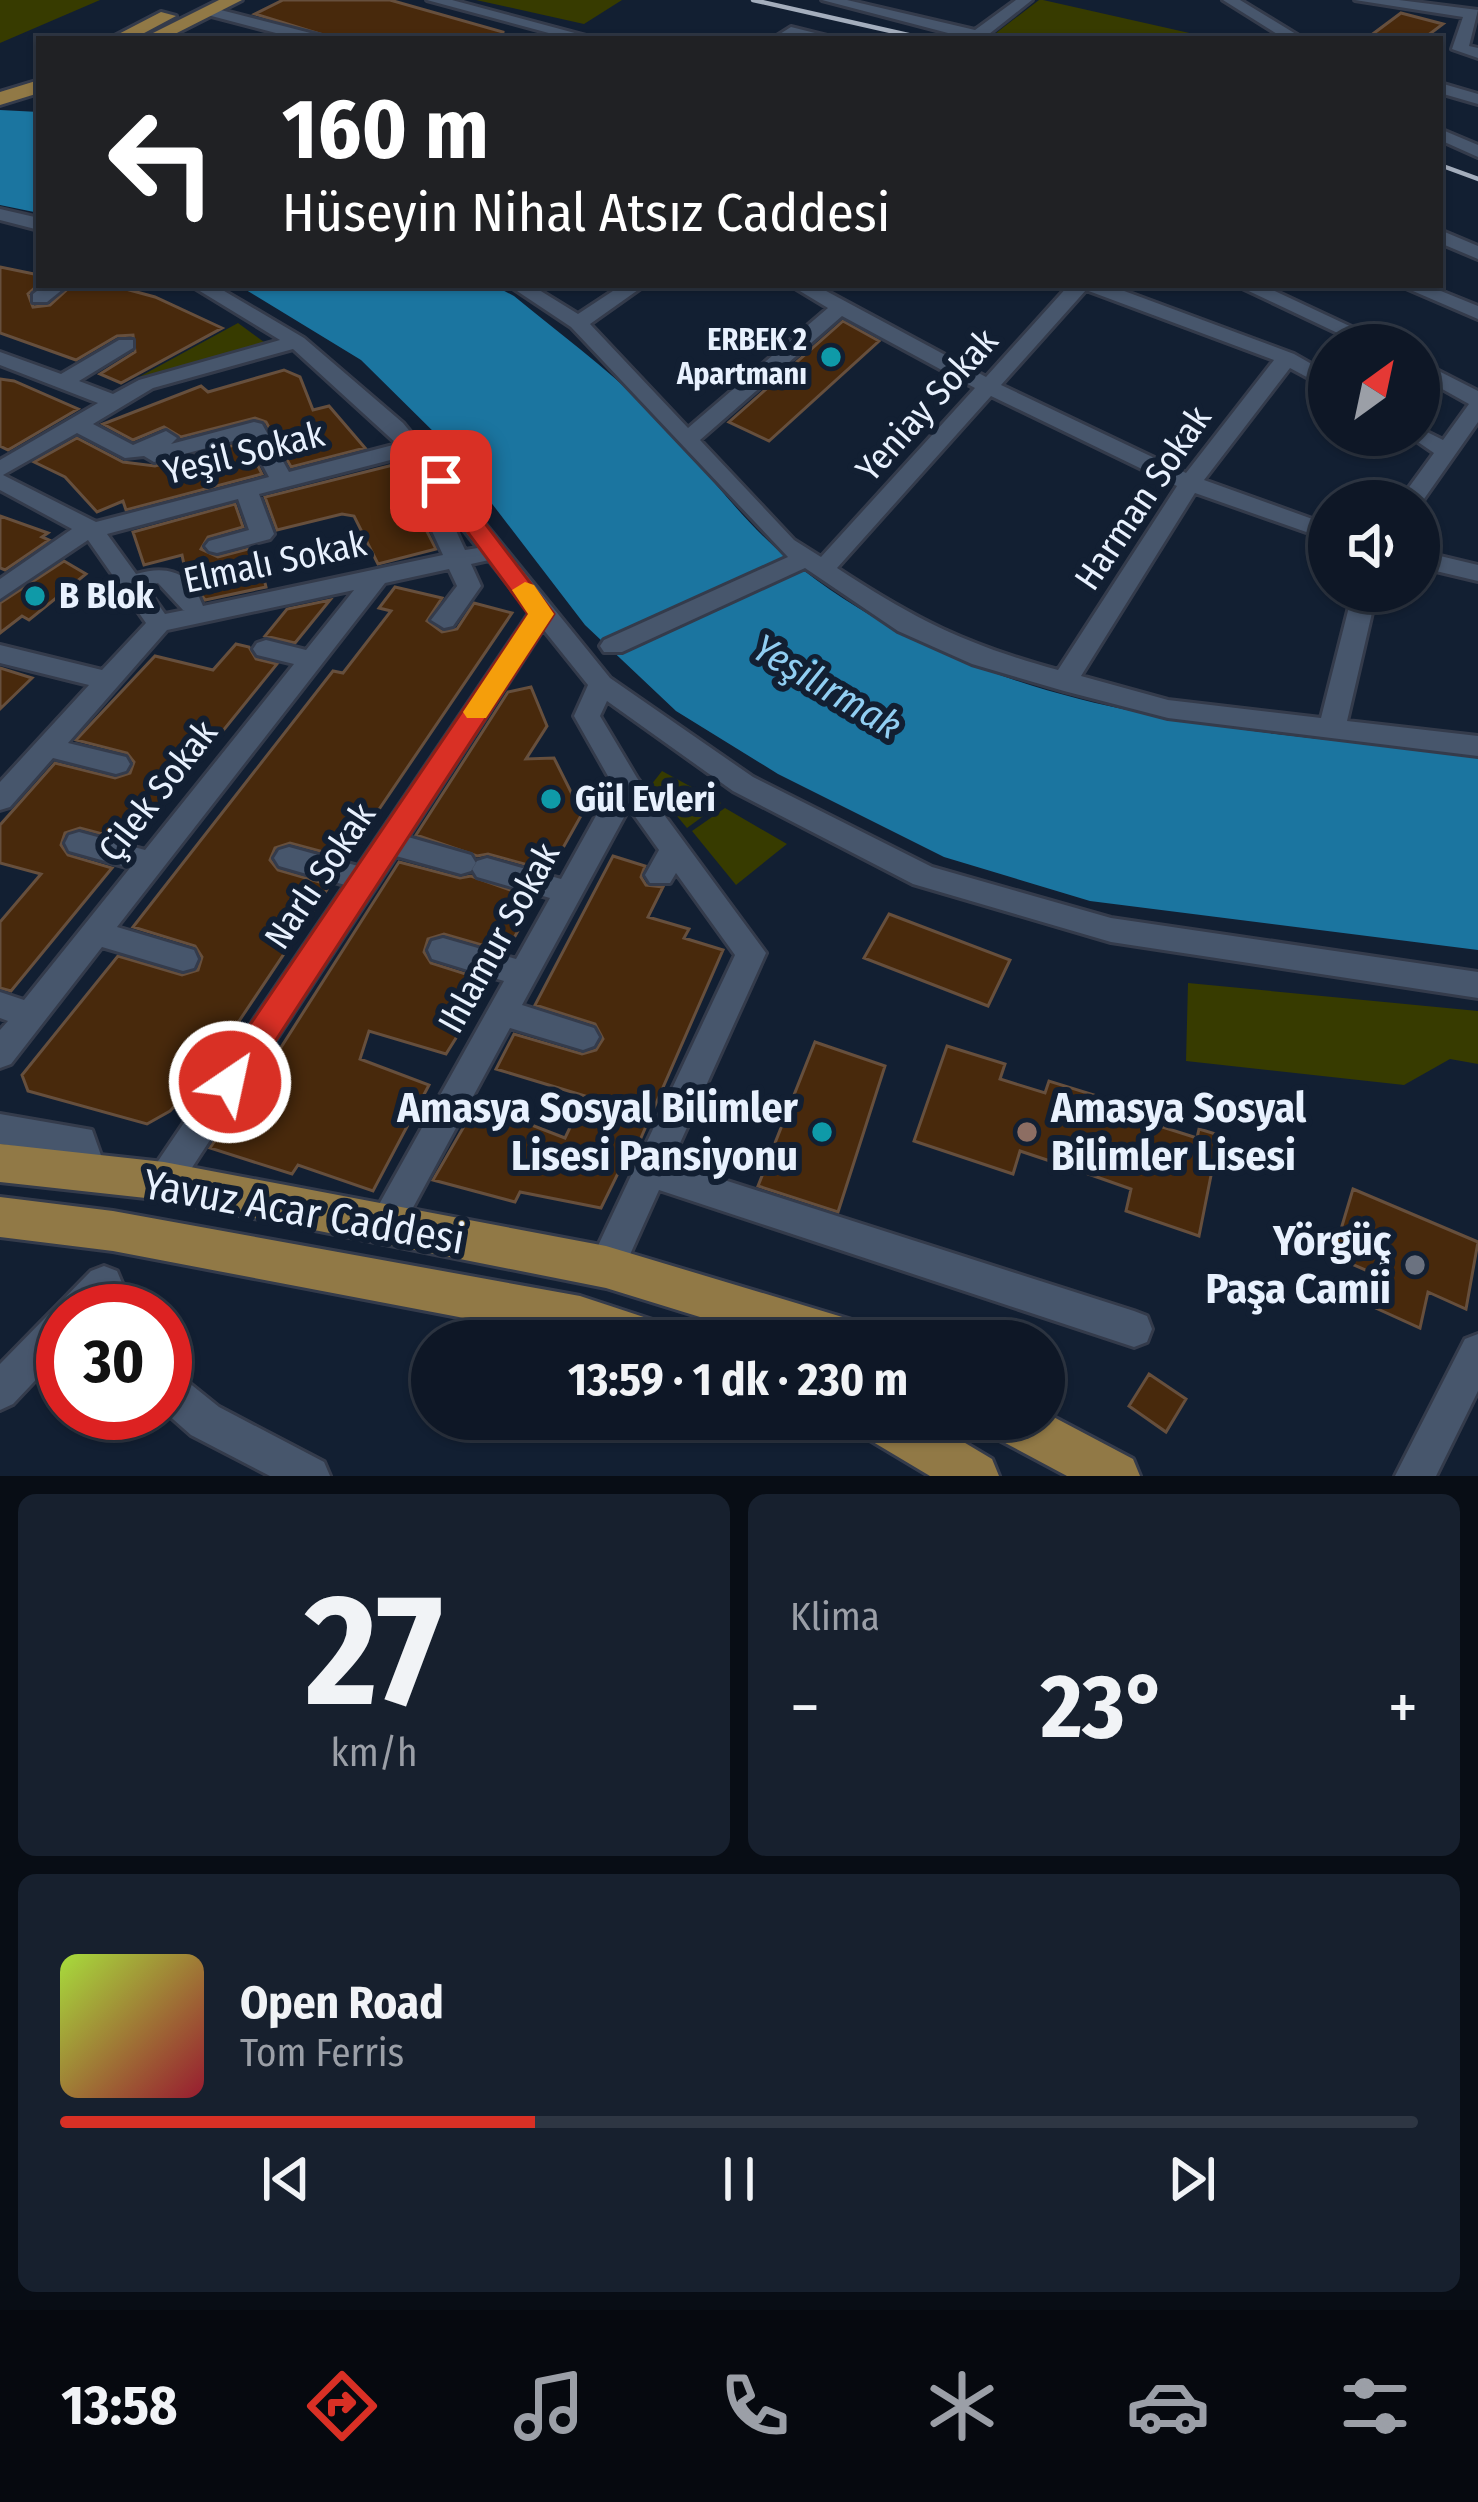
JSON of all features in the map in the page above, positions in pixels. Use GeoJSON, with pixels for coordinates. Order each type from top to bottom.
{"type":"FeatureCollection","features":[{"type":"Feature","properties":{"kind":"main road"},"geometry":{"type":"LineString","coordinates":[[126,36],[205,5],[233,0]]}},
{"type":"Feature","properties":{"kind":"main road"},"geometry":{"type":"LineString","coordinates":[[155,36],[205,5]]}},
{"type":"Feature","properties":{"kind":"main road"},"geometry":{"type":"LineString","coordinates":[[5,96],[36,83]]}},
{"type":"Feature","properties":{"kind":"main road","name":"Yavuz Acar Caddesi"},"geometry":{"type":"LineString","coordinates":[[0,1163],[164,1181],[384,1228],[606,1267],[780,1320]]}},
{"type":"Feature","properties":{"kind":"main road","name":"Yavuz Acar Caddesi"},"geometry":{"type":"LineString","coordinates":[[0,1217],[113,1231],[586,1320]]}},
{"type":"Feature","properties":{"kind":"main road"},"geometry":{"type":"LineString","coordinates":[[915,1440],[975,1476]]}},
{"type":"Feature","properties":{"kind":"main road"},"geometry":{"type":"LineString","coordinates":[[1048,1440],[1116,1476]]}},
{"type":"Feature","properties":{"kind":"street"},"geometry":{"type":"LineString","coordinates":[[434,0],[572,36]]}},
{"type":"Feature","properties":{"kind":"street"},"geometry":{"type":"LineString","coordinates":[[829,0],[980,36]]}},
{"type":"Feature","properties":{"kind":"street"},"geometry":{"type":"LineString","coordinates":[[985,36],[1024,0]]}},
{"type":"Feature","properties":{"kind":"street"},"geometry":{"type":"LineString","coordinates":[[1230,0],[1291,36]]}},
{"type":"Feature","properties":{"kind":"street"},"geometry":{"type":"LineString","coordinates":[[1361,0],[1475,14]]}},
{"type":"Feature","properties":{"kind":"street"},"geometry":{"type":"LineString","coordinates":[[205,5],[307,36]]}},
{"type":"Feature","properties":{"kind":"street"},"geometry":{"type":"LineString","coordinates":[[1443,39],[1475,14]]}},
{"type":"Feature","properties":{"kind":"street"},"geometry":{"type":"LineString","coordinates":[[1475,14],[1460,49],[1478,53]]}},
{"type":"Feature","properties":{"kind":"street"},"geometry":{"type":"LineString","coordinates":[[1443,89],[1478,99]]}},
{"type":"Feature","properties":{"kind":"street"},"geometry":{"type":"LineString","coordinates":[[5,96],[36,98]]}},
{"type":"Feature","properties":{"kind":"street"},"geometry":{"type":"LineString","coordinates":[[1443,136],[1478,155]]}},
{"type":"Feature","properties":{"kind":"street"},"geometry":{"type":"LineString","coordinates":[[1443,149],[1478,155]]}},
{"type":"Feature","properties":{"kind":"street"},"geometry":{"type":"LineString","coordinates":[[0,214],[36,223]]}},
{"type":"Feature","properties":{"kind":"street"},"geometry":{"type":"LineString","coordinates":[[0,235],[36,238]]}},
{"type":"Feature","properties":{"kind":"street"},"geometry":{"type":"LineString","coordinates":[[1443,237],[1478,253]]}},
{"type":"Feature","properties":{"kind":"street"},"geometry":{"type":"LineString","coordinates":[[1443,285],[1478,298]]}},
{"type":"Feature","properties":{"kind":"street"},"geometry":{"type":"LineString","coordinates":[[40,298],[54,288]]}},
{"type":"Feature","properties":{"kind":"street"},"geometry":{"type":"LineString","coordinates":[[205,288],[297,342],[413,447],[601,684],[743,784],[923,876],[1112,930],[1478,985]]}},
{"type":"Feature","properties":{"kind":"street"},"geometry":{"type":"LineString","coordinates":[[523,288],[578,323],[786,545],[908,625],[981,658],[1168,709],[1478,746]]}},
{"type":"Feature","properties":{"kind":"street"},"geometry":{"type":"LineString","coordinates":[[578,323],[630,288]]}},
{"type":"Feature","properties":{"kind":"street"},"geometry":{"type":"LineString","coordinates":[[806,288],[1054,422],[1190,483],[1308,525]]}},
{"type":"Feature","properties":{"kind":"street","name":"Yeniay Sokak"},"geometry":{"type":"LineString","coordinates":[[814,564],[990,385],[1077,288]]}},
{"type":"Feature","properties":{"kind":"street"},"geometry":{"type":"LineString","coordinates":[[1098,288],[1287,358],[1308,370]]}},
{"type":"Feature","properties":{"kind":"street"},"geometry":{"type":"LineString","coordinates":[[1253,288],[1333,324]]}},
{"type":"Feature","properties":{"kind":"street"},"geometry":{"type":"LineString","coordinates":[[1416,288],[1478,313]]}},
{"type":"Feature","properties":{"kind":"street"},"geometry":{"type":"LineString","coordinates":[[690,438],[842,305]]}},
{"type":"Feature","properties":{"kind":"street"},"geometry":{"type":"LineString","coordinates":[[0,469],[146,383],[297,342]]}},
{"type":"Feature","properties":{"kind":"street"},"geometry":{"type":"LineString","coordinates":[[58,380],[121,343],[87,381]]}},
{"type":"Feature","properties":{"kind":"street","name":"Harman Sokak"},"geometry":{"type":"LineString","coordinates":[[1064,682],[1190,483],[1287,358]]}},
{"type":"Feature","properties":{"kind":"street"},"geometry":{"type":"LineString","coordinates":[[7,368],[58,380],[87,381],[114,402]]}},
{"type":"Feature","properties":{"kind":"street"},"geometry":{"type":"LineString","coordinates":[[1426,480],[1478,404],[1440,380]]}},
{"type":"Feature","properties":{"kind":"street"},"geometry":{"type":"LineString","coordinates":[[76,424],[133,454],[254,429],[282,481]]}},
{"type":"Feature","properties":{"kind":"street","name":"Yeşil Sokak"},"geometry":{"type":"LineString","coordinates":[[91,529],[282,481],[310,480],[413,447]]}},
{"type":"Feature","properties":{"kind":"street"},"geometry":{"type":"LineString","coordinates":[[1440,447],[1447,451]]}},
{"type":"Feature","properties":{"kind":"street"},"geometry":{"type":"LineString","coordinates":[[0,481],[91,529],[159,624]]}},
{"type":"Feature","properties":{"kind":"street"},"geometry":{"type":"LineString","coordinates":[[217,546],[262,534],[246,490]]}},
{"type":"Feature","properties":{"kind":"street"},"geometry":{"type":"LineString","coordinates":[[433,507],[463,566],[438,619]]}},
{"type":"Feature","properties":{"kind":"street"},"geometry":{"type":"LineString","coordinates":[[0,591],[91,529]]}},
{"type":"Feature","properties":{"kind":"street","name":"Elmalı Sokak"},"geometry":{"type":"LineString","coordinates":[[0,800],[159,624],[377,577],[463,566],[497,550]]}},
{"type":"Feature","properties":{"kind":"street"},"geometry":{"type":"LineString","coordinates":[[613,646],[814,564]]}},
{"type":"Feature","properties":{"kind":"street"},"geometry":{"type":"LineString","coordinates":[[1440,565],[1478,573]]}},
{"type":"Feature","properties":{"kind":"street"},"geometry":{"type":"LineString","coordinates":[[130,583],[163,574],[192,604]]}},
{"type":"Feature","properties":{"kind":"street","name":"Çilek Sokak"},"geometry":{"type":"LineString","coordinates":[[0,1054],[15,1010],[96,933],[154,858],[201,821],[312,660],[377,577]]}},
{"type":"Feature","properties":{"kind":"street"},"geometry":{"type":"LineString","coordinates":[[1331,730],[1361,612]]}},
{"type":"Feature","properties":{"kind":"street","name":"Narlı Sokak"},"geometry":{"type":"LineString","coordinates":[[164,1181],[286,1019],[368,875],[541,614]]}},
{"type":"Feature","properties":{"kind":"street"},"geometry":{"type":"LineString","coordinates":[[266,649],[312,660]]}},
{"type":"Feature","properties":{"kind":"street"},"geometry":{"type":"LineString","coordinates":[[0,654],[106,680]]}},
{"type":"Feature","properties":{"kind":"street"},"geometry":{"type":"LineString","coordinates":[[601,684],[587,716],[667,862],[751,953],[606,1267]]}},
{"type":"Feature","properties":{"kind":"street"},"geometry":{"type":"LineString","coordinates":[[46,747],[116,764]]}},
{"type":"Feature","properties":{"kind":"street","name":"Ihlamur Sokak"},"geometry":{"type":"LineString","coordinates":[[384,1228],[627,785]]}},
{"type":"Feature","properties":{"kind":"street"},"geometry":{"type":"LineString","coordinates":[[83,839],[154,858]]}},
{"type":"Feature","properties":{"kind":"street"},"geometry":{"type":"LineString","coordinates":[[392,839],[568,892]]}},
{"type":"Feature","properties":{"kind":"street"},"geometry":{"type":"LineString","coordinates":[[291,854],[368,875]]}},
{"type":"Feature","properties":{"kind":"street"},"geometry":{"type":"LineString","coordinates":[[96,933],[183,959]]}},
{"type":"Feature","properties":{"kind":"street"},"geometry":{"type":"LineString","coordinates":[[443,950],[523,974]]}},
{"type":"Feature","properties":{"kind":"street"},"geometry":{"type":"LineString","coordinates":[[502,1012],[584,1037]]}},
{"type":"Feature","properties":{"kind":"street"},"geometry":{"type":"LineString","coordinates":[[0,1129],[80,1141],[91,1174]]}},
{"type":"Feature","properties":{"kind":"street"},"geometry":{"type":"LineString","coordinates":[[650,1172],[1134,1329]]}},
{"type":"Feature","properties":{"kind":"street"},"geometry":{"type":"LineString","coordinates":[[1415,1476],[1478,1352]]}},
{"type":"Feature","properties":{"kind":"street"},"geometry":{"type":"LineString","coordinates":[[0,1391],[36,1356]]}},
{"type":"Feature","properties":{"kind":"street"},"geometry":{"type":"LineString","coordinates":[[192,1410],[310,1476]]}},
{"type":"Feature","properties":{"kind":"shaded area"},"geometry":{"type":"Polygon","coordinates":[[[0,0],[100,0],[0,43],[0,0]]]}},
{"type":"Feature","properties":{"kind":"shaded area"},"geometry":{"type":"Polygon","coordinates":[[[476,0],[622,0],[584,24],[476,0]]]}},
{"type":"Feature","properties":{"kind":"shaded area"},"geometry":{"type":"Polygon","coordinates":[[[1039,0],[1202,36],[1009,36],[996,33],[1039,0]]]}},
{"type":"Feature","properties":{"kind":"shaded area"},"geometry":{"type":"Polygon","coordinates":[[[238,323],[268,345],[139,377],[238,323]]]}},
{"type":"Feature","properties":{"kind":"shaded area"},"geometry":{"type":"Polygon","coordinates":[[[662,771],[721,803],[687,828],[651,785],[662,771]]]}},
{"type":"Feature","properties":{"kind":"shaded area"},"geometry":{"type":"Polygon","coordinates":[[[725,808],[787,844],[736,885],[692,831],[725,808]]]}},
{"type":"Feature","properties":{"kind":"shaded area"},"geometry":{"type":"Polygon","coordinates":[[[1188,983],[1478,1011],[1478,1064],[1450,1059],[1404,1085],[1186,1061],[1188,983]]]}},
{"type":"Feature","properties":{"kind":"water"},"geometry":{"type":"Polygon","coordinates":[[[0,110],[36,112],[36,212],[0,205],[0,110]]]}},
{"type":"Feature","properties":{"kind":"water","name":"Yeşilırmak"},"geometry":{"type":"Polygon","coordinates":[[[243,288],[499,288],[630,392],[789,559],[866,613],[947,654],[1031,685],[1117,708],[1296,736],[1478,755],[1478,950],[1090,901],[944,857],[778,774],[676,711],[585,625],[447,445],[361,360],[243,288]]]}},
{"type":"Feature","properties":{"kind":"building"},"geometry":{"type":"Polygon","coordinates":[[[283,0],[390,0],[503,32],[502,36],[326,36],[255,14],[283,0]]]}},
{"type":"Feature","properties":{"kind":"building"},"geometry":{"type":"Polygon","coordinates":[[[1401,13],[1443,24],[1427,36],[1370,36],[1401,13]]]}},
{"type":"Feature","properties":{"kind":"building"},"geometry":{"type":"Polygon","coordinates":[[[0,267],[36,274],[36,287],[28,294],[33,307],[50,305],[69,288],[122,288],[155,297],[222,328],[121,383],[100,374],[135,352],[133,335],[117,336],[76,360],[0,333],[0,267]]]}},
{"type":"Feature","properties":{"kind":"building"},"geometry":{"type":"Polygon","coordinates":[[[843,321],[879,341],[769,441],[729,422],[843,321]]]}},
{"type":"Feature","properties":{"kind":"building"},"geometry":{"type":"Polygon","coordinates":[[[284,370],[300,377],[313,410],[329,406],[365,448],[291,467],[266,422],[255,418],[181,437],[164,427],[133,440],[103,424],[201,386],[208,392],[284,370]]]}},
{"type":"Feature","properties":{"kind":"building"},"geometry":{"type":"Polygon","coordinates":[[[0,379],[78,409],[8,450],[0,446],[0,379]]]}},
{"type":"Feature","properties":{"kind":"building"},"geometry":{"type":"Polygon","coordinates":[[[77,438],[123,462],[155,466],[246,442],[262,474],[126,510],[123,501],[97,512],[65,477],[34,462],[77,438]]]}},
{"type":"Feature","properties":{"kind":"building"},"geometry":{"type":"Polygon","coordinates":[[[393,465],[436,549],[378,564],[354,516],[342,514],[277,530],[265,497],[393,465]]]}},
{"type":"Feature","properties":{"kind":"building"},"geometry":{"type":"Polygon","coordinates":[[[235,504],[243,527],[208,537],[201,549],[218,557],[256,547],[266,587],[205,600],[186,574],[182,555],[144,565],[133,532],[235,504]]]}},
{"type":"Feature","properties":{"kind":"building"},"geometry":{"type":"Polygon","coordinates":[[[0,516],[48,533],[42,537],[49,540],[5,570],[0,568],[0,516]]]}},
{"type":"Feature","properties":{"kind":"building","name":"B Blok"},"geometry":{"type":"Polygon","coordinates":[[[64,561],[86,574],[29,620],[22,616],[0,633],[0,603],[64,561]]]}},
{"type":"Feature","properties":{"kind":"building"},"geometry":{"type":"Polygon","coordinates":[[[395,587],[442,598],[427,621],[442,632],[457,629],[474,603],[512,613],[346,858],[290,843],[275,848],[270,860],[278,870],[330,885],[201,1078],[170,1111],[147,1124],[28,1091],[22,1075],[118,956],[182,975],[198,970],[202,957],[195,946],[133,927],[333,671],[343,673],[391,611],[379,608],[395,587]]]}},
{"type":"Feature","properties":{"kind":"building"},"geometry":{"type":"Polygon","coordinates":[[[330,600],[295,643],[265,636],[287,609],[330,600]]]}},
{"type":"Feature","properties":{"kind":"building"},"geometry":{"type":"Polygon","coordinates":[[[236,644],[249,647],[256,659],[277,664],[133,842],[80,828],[65,833],[61,845],[68,855],[112,868],[11,991],[0,988],[0,922],[41,874],[0,863],[0,825],[55,763],[115,778],[130,773],[134,762],[127,753],[76,740],[155,656],[213,670],[236,644]]]}},
{"type":"Feature","properties":{"kind":"building"},"geometry":{"type":"Polygon","coordinates":[[[0,668],[32,678],[0,709],[0,668]]]}},
{"type":"Feature","properties":{"kind":"building"},"geometry":{"type":"Polygon","coordinates":[[[531,687],[547,726],[526,759],[554,758],[582,814],[550,871],[488,854],[477,856],[416,835],[508,692],[531,687]]]}},
{"type":"Feature","properties":{"kind":"building"},"geometry":{"type":"Polygon","coordinates":[[[613,856],[645,866],[641,877],[646,885],[663,887],[648,917],[689,929],[684,938],[723,950],[630,1163],[624,1161],[601,1208],[520,1192],[515,1202],[433,1180],[474,1109],[500,1119],[503,1114],[565,1138],[585,1096],[496,1069],[514,1034],[582,1054],[596,1050],[603,1039],[595,1024],[535,1005],[613,856]]]}},
{"type":"Feature","properties":{"kind":"building"},"geometry":{"type":"Polygon","coordinates":[[[399,862],[460,878],[471,876],[536,899],[506,952],[444,934],[428,939],[424,952],[431,963],[491,982],[446,1054],[369,1031],[360,1059],[429,1085],[373,1191],[298,1165],[292,1174],[210,1148],[238,1106],[243,1107],[399,862]]]}},
{"type":"Feature","properties":{"kind":"building"},"geometry":{"type":"Polygon","coordinates":[[[889,914],[1010,960],[988,1006],[864,958],[889,914]]]}},
{"type":"Feature","properties":{"kind":"building","name":"Amasya Sosyal Bilimler Lisesi Pansiyonu"},"geometry":{"type":"Polygon","coordinates":[[[815,1042],[885,1066],[838,1212],[758,1186],[815,1042]]]}},
{"type":"Feature","properties":{"kind":"building","name":"Amasya Sosyal Bilimler Lisesi"},"geometry":{"type":"Polygon","coordinates":[[[947,1046],[1005,1064],[1000,1079],[1045,1093],[1049,1081],[1136,1108],[1134,1118],[1197,1138],[1199,1129],[1219,1135],[1199,1236],[1126,1211],[1131,1189],[1020,1151],[1013,1174],[914,1141],[947,1046]]]}},
{"type":"Feature","properties":{"kind":"building","name":"Yörgüç Paşa Camii"},"geometry":{"type":"Polygon","coordinates":[[[1353,1189],[1478,1242],[1466,1309],[1428,1292],[1420,1328],[1369,1305],[1377,1275],[1333,1256],[1353,1189]]]}},
{"type":"Feature","properties":{"kind":"building"},"geometry":{"type":"Polygon","coordinates":[[[1149,1374],[1186,1399],[1166,1432],[1129,1406],[1149,1374]]]}},
{"type":"Feature","properties":{"kind":"railway"},"geometry":{"type":"LineString","coordinates":[[753,0],[913,36]]}},
{"type":"Feature","properties":{"kind":"railway"},"geometry":{"type":"LineString","coordinates":[[1443,166],[1478,179]]}},
{"type":"Feature","properties":{"kind":"slow traffic"},"geometry":{"type":"LineString","coordinates":[[476,712],[541,614],[525,590]]}},
{"type":"Feature","properties":{"kind":"place","name":"ERBEK 2 Apartmanı"},"geometry":{"type":"Point","coordinates":[831,357]}},
{"type":"Feature","properties":{"kind":"place","name":"B Blok"},"geometry":{"type":"Point","coordinates":[35,596]}},
{"type":"Feature","properties":{"kind":"place","name":"Gül Evleri"},"geometry":{"type":"Point","coordinates":[551,799]}},
{"type":"Feature","properties":{"kind":"place","name":"Amasya Sosyal Bilimler Lisesi Pansiyonu"},"geometry":{"type":"Point","coordinates":[822,1132]}},
{"type":"Feature","properties":{"kind":"place","name":"Amasya Sosyal Bilimler Lisesi"},"geometry":{"type":"Point","coordinates":[1027,1132]}},
{"type":"Feature","properties":{"kind":"place","name":"Yörgüç Paşa Camii"},"geometry":{"type":"Point","coordinates":[1415,1265]}},
{"type":"Feature","properties":{"kind":"route"},"geometry":{"type":"LineString","coordinates":[[230,1082],[541,614],[441,481]]}}]}
